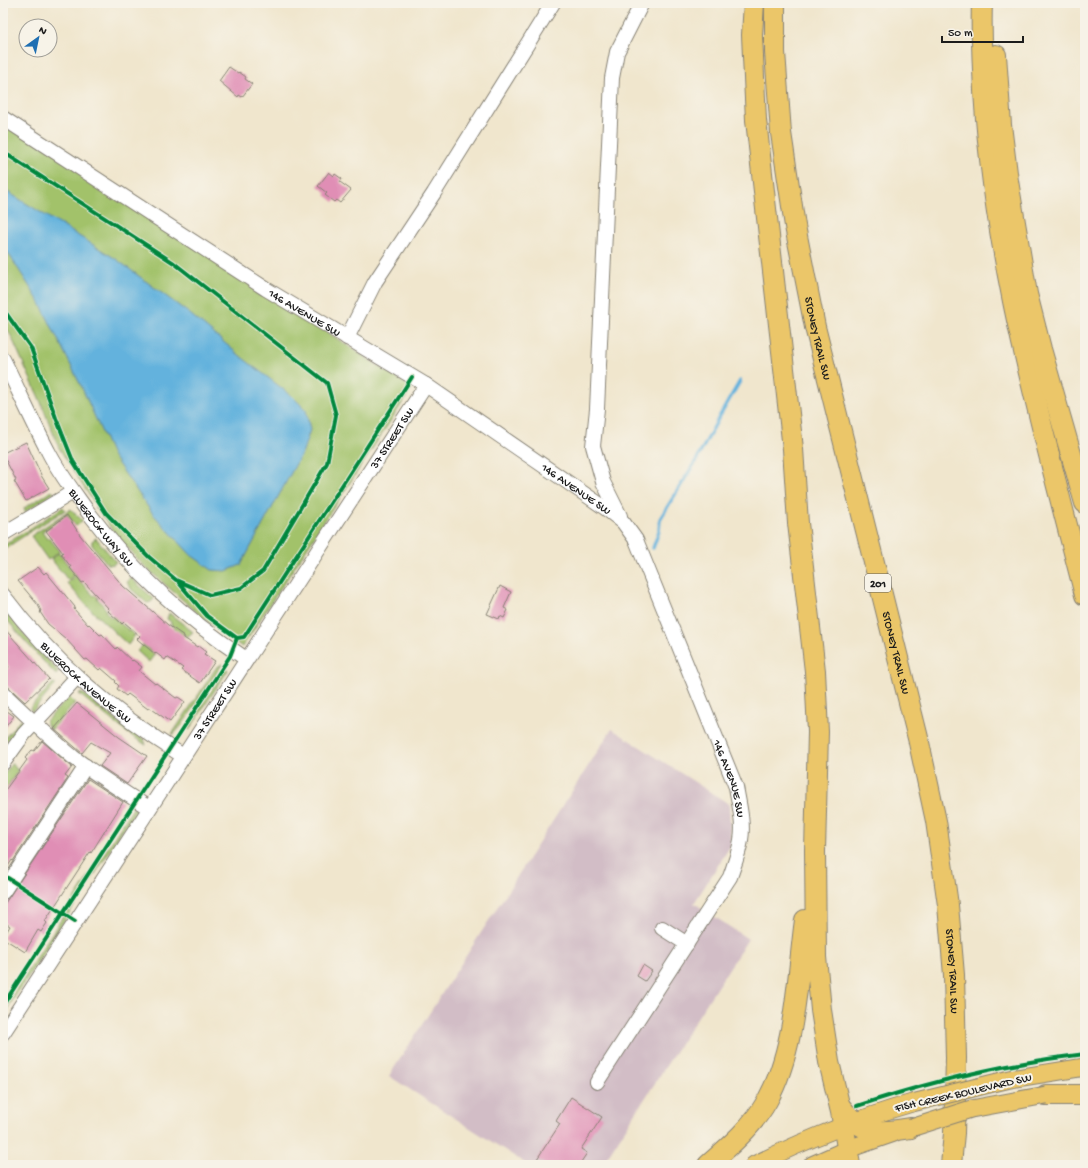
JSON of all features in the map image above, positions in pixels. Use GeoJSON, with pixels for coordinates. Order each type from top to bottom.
{"type":"FeatureCollection","features":[{"type":"Feature","properties":{"kind":"highway"},"geometry":{"type":"LineString","coordinates":[[754,3],[752,35],[756,120],[793,449],[798,523],[814,671],[818,732],[815,851],[816,957],[820,1010],[830,1067],[840,1106],[849,1124],[849,1157]]}},
{"type":"Feature","properties":{"kind":"highway","name":"STONEY TRAIL SW"},"geometry":{"type":"LineString","coordinates":[[775,3],[775,52],[781,133],[795,226],[815,327],[918,738],[937,828],[948,905],[954,975],[956,1058],[954,1133],[951,1165]]}},
{"type":"Feature","properties":{"kind":"highway"},"geometry":{"type":"LineString","coordinates":[[982,3],[985,117],[998,221],[1013,306],[1085,595]]}},
{"type":"Feature","properties":{"kind":"highway"},"geometry":{"type":"LineString","coordinates":[[994,3],[1001,125],[1016,236],[1027,294],[1085,503]]}},
{"type":"Feature","properties":{"kind":"highway"},"geometry":{"type":"LineString","coordinates":[[708,1165],[729,1147],[756,1118],[767,1101],[783,1064],[788,1046],[795,1001],[815,851]]}},
{"type":"Feature","properties":{"kind":"highway"},"geometry":{"type":"LineString","coordinates":[[1046,1095],[1085,1095]]}},
{"type":"Feature","properties":{"kind":"highway"},"geometry":{"type":"LineString","coordinates":[[849,1124],[882,1132],[911,1128]]}},
{"type":"Feature","properties":{"kind":"main road","name":"FISH CREEK BOULEVARD SW"},"geometry":{"type":"LineString","coordinates":[[754,1165],[801,1143],[849,1124],[912,1103],[1010,1079],[1085,1067]]}},
{"type":"Feature","properties":{"kind":"main road","name":"FISH CREEK BOULEVARD SW"},"geometry":{"type":"LineString","coordinates":[[812,1165],[849,1157],[911,1128],[971,1109],[1046,1095],[1085,1090]]}},
{"type":"Feature","properties":{"kind":"street"},"geometry":{"type":"LineString","coordinates":[[347,338],[375,282],[434,193],[554,3]]}},
{"type":"Feature","properties":{"kind":"street"},"geometry":{"type":"LineString","coordinates":[[623,522],[603,482],[593,446],[597,409],[612,78],[617,52],[642,3]]}},
{"type":"Feature","properties":{"kind":"street","name":"146 AVENUE SW"},"geometry":{"type":"LineString","coordinates":[[3,118],[266,290],[426,385],[605,508],[623,522],[636,540],[736,787],[740,806],[742,839],[730,877],[687,944],[658,977],[597,1082]]}},
{"type":"Feature","properties":{"kind":"street","name":"BLUEROCK WAY SW"},"geometry":{"type":"LineString","coordinates":[[3,359],[48,452],[73,492],[119,551],[153,587],[212,637],[246,659]]}},
{"type":"Feature","properties":{"kind":"street","name":"37 STREET SW"},"geometry":{"type":"LineString","coordinates":[[3,1033],[426,385]]}},
{"type":"Feature","properties":{"kind":"street"},"geometry":{"type":"LineString","coordinates":[[3,534],[73,492]]}},
{"type":"Feature","properties":{"kind":"street","name":"BLUEROCK AVENUE SW"},"geometry":{"type":"LineString","coordinates":[[3,595],[33,632],[77,678],[142,730],[183,756]]}},
{"type":"Feature","properties":{"kind":"street"},"geometry":{"type":"LineString","coordinates":[[3,763],[24,734],[77,678]]}},
{"type":"Feature","properties":{"kind":"street"},"geometry":{"type":"LineString","coordinates":[[3,693],[72,756],[149,808]]}},
{"type":"Feature","properties":{"kind":"street"},"geometry":{"type":"LineString","coordinates":[[3,892],[86,766]]}},
{"type":"Feature","properties":{"kind":"street"},"geometry":{"type":"LineString","coordinates":[[662,928],[687,944]]}},
{"type":"Feature","properties":{"kind":"shaded area"},"geometry":{"type":"Polygon","coordinates":[[[612,729],[729,804],[731,845],[694,903],[748,939],[602,1165],[528,1165],[389,1076],[612,729]]]}},
{"type":"Feature","properties":{"kind":"green space"},"geometry":{"type":"Polygon","coordinates":[[[3,119],[412,388],[242,647],[203,618],[142,564],[114,532],[95,507],[98,508],[59,448],[40,400],[11,336],[3,322],[3,119]]]}},
{"type":"Feature","properties":{"kind":"green space"},"geometry":{"type":"Polygon","coordinates":[[[52,491],[54,493],[25,512],[24,508],[52,491]]]}},
{"type":"Feature","properties":{"kind":"green space"},"geometry":{"type":"Polygon","coordinates":[[[63,507],[65,510],[28,533],[28,530],[63,507]]]}},
{"type":"Feature","properties":{"kind":"green space"},"geometry":{"type":"Polygon","coordinates":[[[71,509],[83,521],[76,526],[67,514],[42,532],[60,551],[48,560],[31,536],[71,509]]]}},
{"type":"Feature","properties":{"kind":"green space"},"geometry":{"type":"Polygon","coordinates":[[[26,531],[27,534],[3,550],[3,546],[26,531]]]}},
{"type":"Feature","properties":{"kind":"green space"},"geometry":{"type":"Polygon","coordinates":[[[96,538],[116,562],[114,564],[108,565],[92,545],[92,541],[96,538]]]}},
{"type":"Feature","properties":{"kind":"green space"},"geometry":{"type":"Polygon","coordinates":[[[59,553],[75,574],[68,580],[51,559],[59,553]]]}},
{"type":"Feature","properties":{"kind":"green space"},"geometry":{"type":"Polygon","coordinates":[[[76,575],[94,596],[106,585],[97,598],[112,618],[119,612],[116,620],[135,635],[128,645],[88,607],[67,583],[76,575]]]}},
{"type":"Feature","properties":{"kind":"green space"},"geometry":{"type":"Polygon","coordinates":[[[130,577],[154,599],[151,602],[147,603],[131,589],[127,583],[130,577]]]}},
{"type":"Feature","properties":{"kind":"green space"},"geometry":{"type":"Polygon","coordinates":[[[3,609],[57,670],[58,673],[56,675],[3,615],[3,609]]]}},
{"type":"Feature","properties":{"kind":"green space"},"geometry":{"type":"Polygon","coordinates":[[[169,613],[193,632],[187,637],[171,625],[171,622],[167,619],[169,613]]]}},
{"type":"Feature","properties":{"kind":"green space"},"geometry":{"type":"Polygon","coordinates":[[[143,645],[155,654],[149,662],[137,651],[143,645]]]}},
{"type":"Feature","properties":{"kind":"green space"},"geometry":{"type":"Polygon","coordinates":[[[223,663],[200,699],[197,697],[216,668],[223,663]]]}},
{"type":"Feature","properties":{"kind":"green space"},"geometry":{"type":"Polygon","coordinates":[[[226,668],[228,670],[189,730],[187,727],[226,668]]]}},
{"type":"Feature","properties":{"kind":"green space"},"geometry":{"type":"Polygon","coordinates":[[[53,683],[56,684],[32,712],[30,708],[53,683]]]}},
{"type":"Feature","properties":{"kind":"green space"},"geometry":{"type":"Polygon","coordinates":[[[81,693],[86,695],[125,727],[144,739],[146,745],[129,734],[79,694],[81,693]]]}},
{"type":"Feature","properties":{"kind":"green space"},"geometry":{"type":"Polygon","coordinates":[[[69,697],[75,703],[51,730],[45,722],[69,697]]]}},
{"type":"Feature","properties":{"kind":"green space"},"geometry":{"type":"Polygon","coordinates":[[[196,698],[199,700],[181,726],[174,734],[172,734],[196,698]]]}},
{"type":"Feature","properties":{"kind":"green space"},"geometry":{"type":"Polygon","coordinates":[[[21,719],[23,722],[7,741],[4,739],[21,719]]]}},
{"type":"Feature","properties":{"kind":"green space"},"geometry":{"type":"Polygon","coordinates":[[[12,763],[18,771],[3,793],[3,776],[12,763]]]}},
{"type":"Feature","properties":{"kind":"green space"},"geometry":{"type":"Polygon","coordinates":[[[134,807],[137,809],[3,1015],[3,1009],[134,807]]]}},
{"type":"Feature","properties":{"kind":"water"},"geometry":{"type":"Polygon","coordinates":[[[3,189],[116,259],[190,314],[244,359],[292,396],[306,410],[310,430],[303,451],[241,565],[226,571],[212,570],[191,555],[153,514],[112,455],[82,388],[40,303],[3,245],[3,189]]]}},
{"type":"Feature","properties":{"kind":"building"},"geometry":{"type":"Polygon","coordinates":[[[229,67],[246,77],[245,79],[252,84],[242,97],[239,95],[238,97],[219,81],[229,67]]]}},
{"type":"Feature","properties":{"kind":"building"},"geometry":{"type":"Polygon","coordinates":[[[329,172],[342,179],[340,182],[351,190],[340,203],[336,200],[334,202],[325,195],[327,193],[318,186],[329,172]]]}},
{"type":"Feature","properties":{"kind":"building"},"geometry":{"type":"Polygon","coordinates":[[[26,442],[42,477],[49,488],[26,501],[14,481],[16,480],[3,453],[26,442]]]}},
{"type":"Feature","properties":{"kind":"building"},"geometry":{"type":"Polygon","coordinates":[[[67,515],[80,535],[123,586],[168,625],[184,636],[184,638],[206,652],[204,654],[215,661],[200,683],[181,670],[183,668],[167,657],[165,660],[156,653],[155,654],[137,639],[140,636],[124,622],[122,624],[108,611],[109,609],[84,582],[82,583],[70,568],[71,567],[61,554],[63,553],[46,531],[67,515]]]}},
{"type":"Feature","properties":{"kind":"building"},"geometry":{"type":"Polygon","coordinates":[[[38,567],[44,574],[46,572],[88,625],[89,624],[100,635],[102,634],[116,649],[117,647],[132,661],[133,660],[142,667],[139,671],[155,684],[156,683],[176,698],[178,697],[185,702],[170,722],[149,707],[148,709],[128,694],[126,696],[117,689],[119,686],[115,682],[116,681],[101,668],[99,670],[87,659],[85,660],[66,639],[48,624],[40,612],[41,611],[38,605],[18,581],[38,567]]]}},
{"type":"Feature","properties":{"kind":"building"},"geometry":{"type":"Polygon","coordinates":[[[500,586],[511,592],[504,608],[508,610],[504,618],[500,616],[499,619],[487,614],[500,586]]]}},
{"type":"Feature","properties":{"kind":"building"},"geometry":{"type":"Polygon","coordinates":[[[3,627],[49,679],[25,702],[3,682],[3,673],[9,667],[3,660],[3,627]]]}},
{"type":"Feature","properties":{"kind":"building"},"geometry":{"type":"Polygon","coordinates":[[[77,703],[119,737],[147,756],[127,784],[100,766],[110,753],[91,742],[82,753],[54,729],[77,703]]]}},
{"type":"Feature","properties":{"kind":"building"},"geometry":{"type":"Polygon","coordinates":[[[3,708],[14,716],[3,730],[3,708]]]}},
{"type":"Feature","properties":{"kind":"building"},"geometry":{"type":"Polygon","coordinates":[[[42,741],[72,767],[65,776],[68,778],[3,874],[3,793],[27,760],[25,758],[32,750],[34,751],[42,741]]]}},
{"type":"Feature","properties":{"kind":"building"},"geometry":{"type":"Polygon","coordinates":[[[88,779],[123,802],[45,921],[47,923],[41,932],[38,930],[25,952],[3,938],[10,926],[3,922],[3,906],[88,779]]]}},
{"type":"Feature","properties":{"kind":"building"},"geometry":{"type":"Polygon","coordinates":[[[643,965],[652,971],[645,981],[637,976],[643,965]]]}},
{"type":"Feature","properties":{"kind":"building"},"geometry":{"type":"Polygon","coordinates":[[[571,1097],[602,1117],[581,1149],[587,1153],[579,1165],[546,1165],[537,1159],[560,1124],[556,1121],[571,1097]]]}},
{"type":"Feature","properties":{"kind":"waterway"},"geometry":{"type":"LineString","coordinates":[[653,548],[659,531],[660,519],[697,459],[740,381]]}},
{"type":"Feature","properties":{"kind":"cycle path"},"geometry":{"type":"LineString","coordinates":[[3,152],[174,263],[327,383],[336,415],[327,463],[263,571],[241,588],[210,595],[176,580],[149,557],[106,513],[73,461],[31,348],[3,309]]}},
{"type":"Feature","properties":{"kind":"cycle path"},"geometry":{"type":"LineString","coordinates":[[179,583],[207,616],[237,638],[244,637],[412,377]]}},
{"type":"Feature","properties":{"kind":"cycle path"},"geometry":{"type":"LineString","coordinates":[[3,1005],[230,656],[237,638]]}},
{"type":"Feature","properties":{"kind":"cycle path"},"geometry":{"type":"LineString","coordinates":[[3,875],[75,921]]}},
{"type":"Feature","properties":{"kind":"cycle path"},"geometry":{"type":"LineString","coordinates":[[857,1106],[970,1074],[1027,1062],[1085,1054]]}}]}
